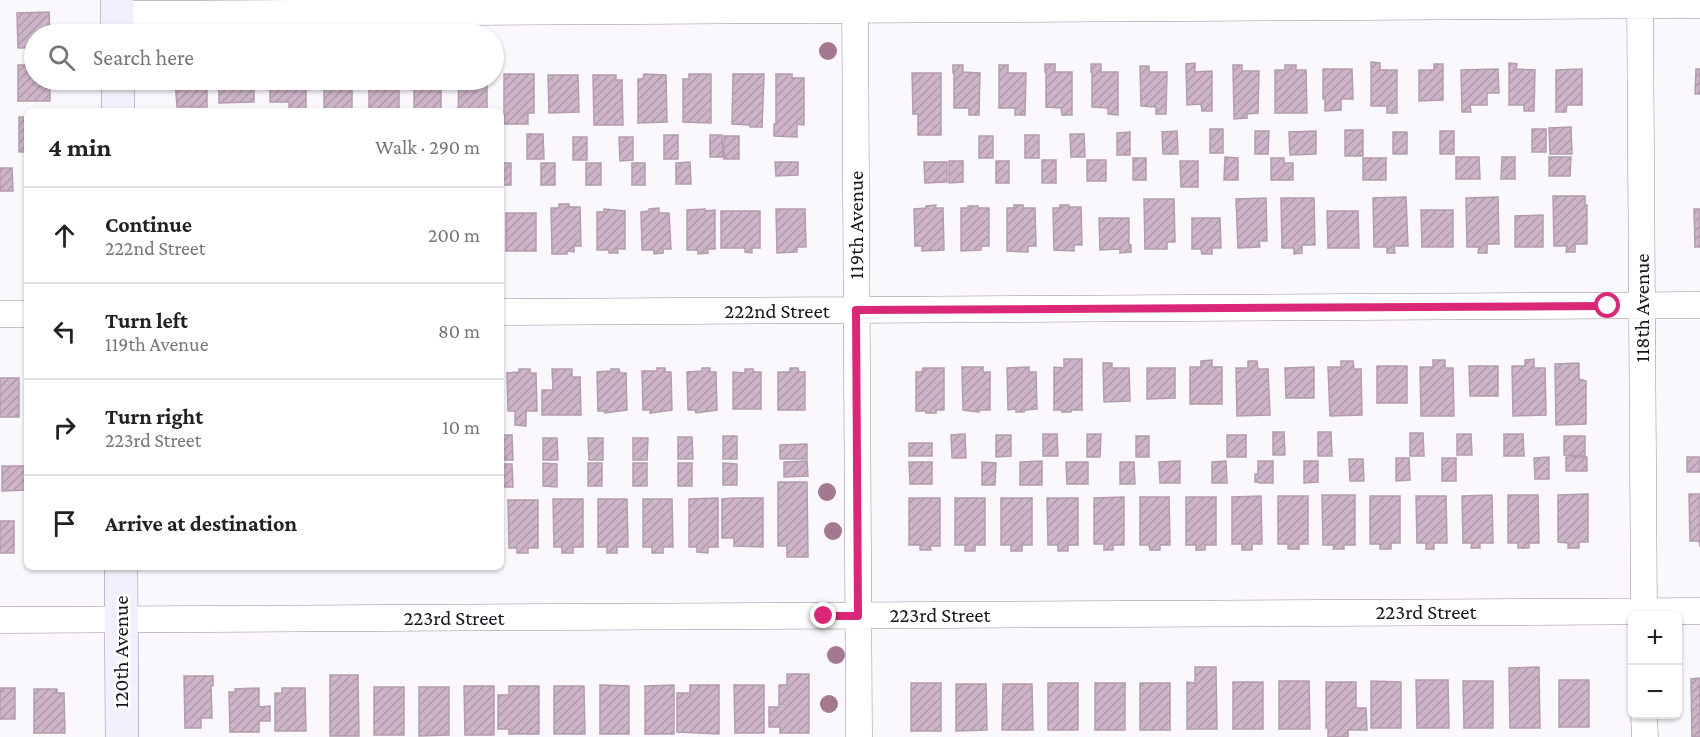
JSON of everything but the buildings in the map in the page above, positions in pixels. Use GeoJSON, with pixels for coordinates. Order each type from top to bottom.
{"type":"FeatureCollection","features":[{"type":"Feature","properties":{"kind":"street"},"geometry":{"type":"LineString","coordinates":[[117,16],[855,5],[1640,3],[1700,5]]}},
{"type":"Feature","properties":{"kind":"street","name":"118th Avenue"},"geometry":{"type":"LineString","coordinates":[[1640,3],[1644,611]]}},
{"type":"Feature","properties":{"kind":"street","name":"119th Avenue"},"geometry":{"type":"LineString","coordinates":[[855,5],[859,737]]}},
{"type":"Feature","properties":{"kind":"street"},"geometry":{"type":"LineString","coordinates":[[118,90],[118,108]]}},
{"type":"Feature","properties":{"kind":"street","name":"222nd Street"},"geometry":{"type":"LineString","coordinates":[[504,312],[1700,305]]}},
{"type":"Feature","properties":{"kind":"street"},"geometry":{"type":"LineString","coordinates":[[0,314],[24,314]]}},
{"type":"Feature","properties":{"kind":"street","name":"120th Avenue"},"geometry":{"type":"LineString","coordinates":[[121,570],[122,737]]}},
{"type":"Feature","properties":{"kind":"street","name":"223rd Street"},"geometry":{"type":"LineString","coordinates":[[1682,612],[1700,611]]}},
{"type":"Feature","properties":{"kind":"street","name":"223rd Street"},"geometry":{"type":"LineString","coordinates":[[0,621],[1628,613]]}},
{"type":"Feature","properties":{"kind":"street"},"geometry":{"type":"LineString","coordinates":[[1644,719],[1645,737]]}},
{"type":"Feature","properties":{"kind":"route"},"geometry":{"type":"LineString","coordinates":[[824,616],[858,616],[856,310],[1608,306]]}}]}
